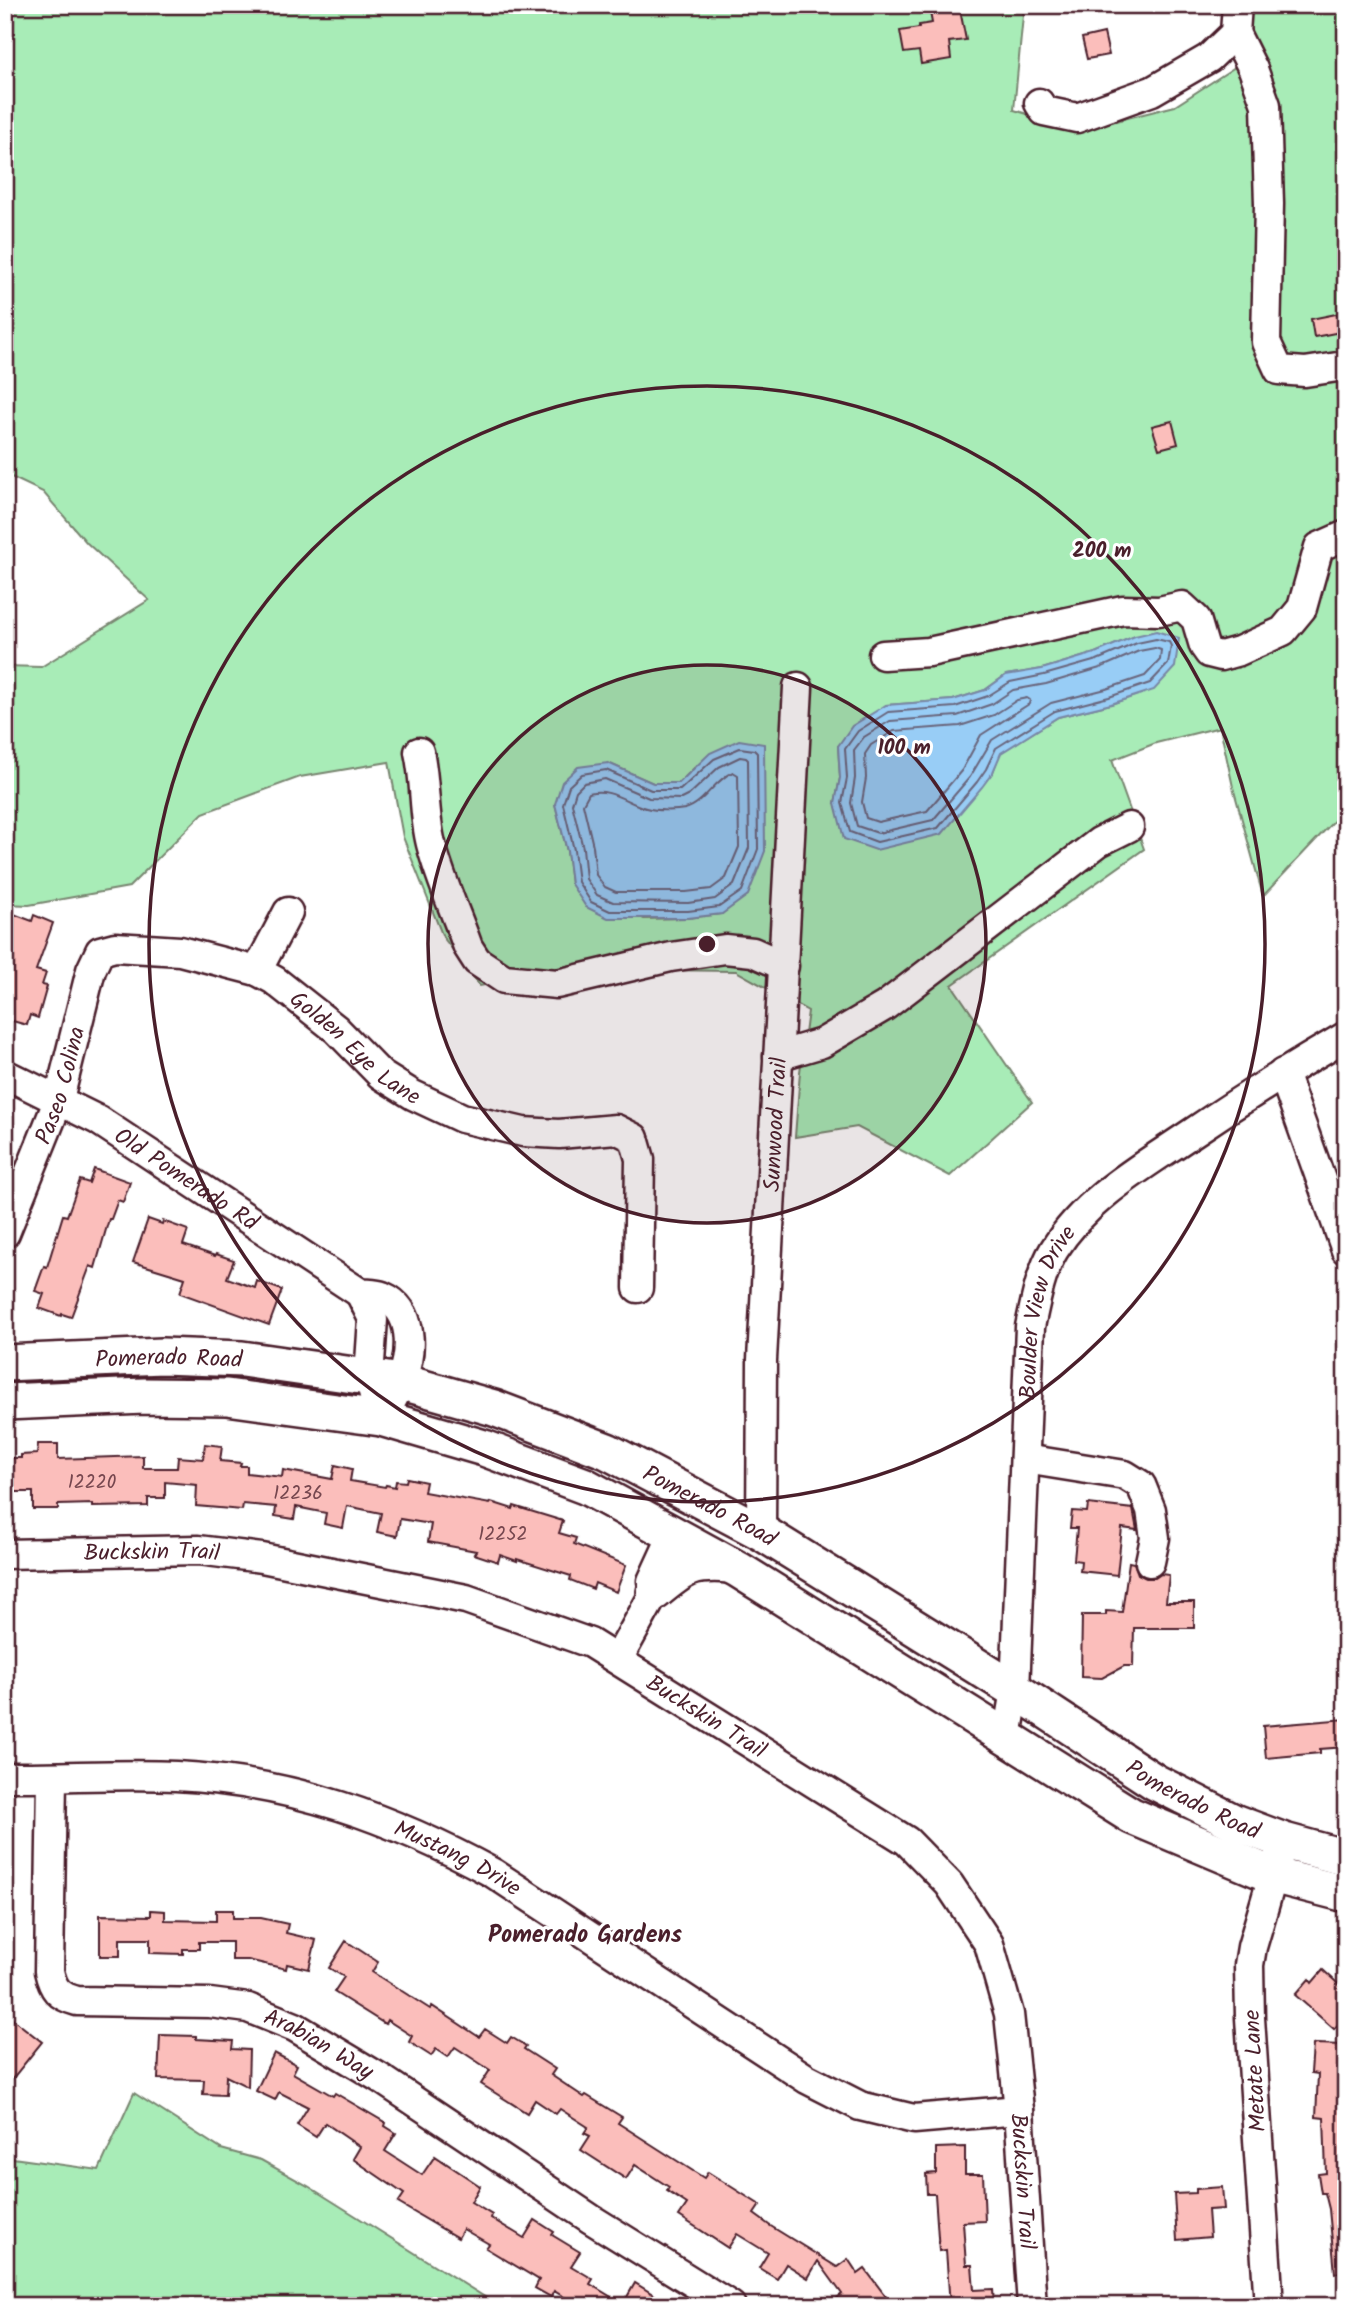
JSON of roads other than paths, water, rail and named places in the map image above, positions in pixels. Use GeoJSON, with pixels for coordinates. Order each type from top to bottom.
{"type":"FeatureCollection","features":[{"type":"Feature","properties":{"kind":"main road","name":"Pomerado Road"},"geometry":{"type":"LineString","coordinates":[[5,1363],[162,1356],[242,1359],[385,1379],[494,1408],[607,1451],[761,1532],[1015,1690],[1155,1782],[1236,1823],[1284,1841],[1346,1858]]}},
{"type":"Feature","properties":{"kind":"main road","name":"Pomerado Road"},"geometry":{"type":"LineString","coordinates":[[5,1402],[144,1396],[227,1397],[381,1418],[484,1448],[585,1486],[674,1533],[730,1565],[1132,1816],[1272,1875],[1346,1894]]}},
{"type":"Feature","properties":{"kind":"main road"},"geometry":{"type":"LineString","coordinates":[[674,1533],[708,1520],[734,1533],[761,1532]]}},
{"type":"Feature","properties":{"kind":"main road"},"geometry":{"type":"LineString","coordinates":[[655,1592],[691,1566],[704,1563],[730,1565]]}},
{"type":"Feature","properties":{"kind":"street"},"geometry":{"type":"LineString","coordinates":[[1039,103],[1044,111],[1077,118],[1152,91],[1209,58],[1236,19]]}},
{"type":"Feature","properties":{"kind":"street"},"geometry":{"type":"LineString","coordinates":[[1236,19],[1266,105],[1269,204],[1266,342],[1279,370],[1305,372],[1344,366]]}},
{"type":"Feature","properties":{"kind":"street"},"geometry":{"type":"LineString","coordinates":[[883,655],[929,652],[1123,610],[1159,611],[1182,606],[1196,619],[1204,646],[1209,653],[1222,656],[1283,631],[1301,608],[1319,547],[1346,535]]}},
{"type":"Feature","properties":{"kind":"street"},"geometry":{"type":"LineString","coordinates":[[778,1056],[798,687]]}},
{"type":"Feature","properties":{"kind":"street"},"geometry":{"type":"LineString","coordinates":[[419,752],[431,845],[468,947],[477,961],[504,979],[557,984],[671,957],[725,949],[752,952],[784,966]]}},
{"type":"Feature","properties":{"kind":"street","name":"Sunwood Trail"},"geometry":{"type":"LineString","coordinates":[[761,1532],[762,1374],[778,1056],[822,1043],[885,1006],[1099,842],[1129,827]]}},
{"type":"Feature","properties":{"kind":"street"},"geometry":{"type":"LineString","coordinates":[[257,971],[288,912]]}},
{"type":"Feature","properties":{"kind":"street","name":"Golden Eye Lane"},"geometry":{"type":"LineString","coordinates":[[115,947],[180,951],[257,971],[274,980],[336,1029],[381,1075],[440,1109],[462,1118],[513,1131],[559,1134],[603,1128],[616,1129],[634,1138],[640,1159],[638,1288]]}},
{"type":"Feature","properties":{"kind":"street","name":"Paseo Colina"},"geometry":{"type":"LineString","coordinates":[[5,1233],[59,1099],[91,970],[100,951],[115,947]]}},
{"type":"Feature","properties":{"kind":"street","name":"Boulder View Drive"},"geometry":{"type":"LineString","coordinates":[[1007,1737],[1015,1690],[1030,1327],[1035,1299],[1053,1252],[1083,1212],[1123,1180],[1283,1073],[1346,1036]]}},
{"type":"Feature","properties":{"kind":"street"},"geometry":{"type":"LineString","coordinates":[[1283,1073],[1346,1250]]}},
{"type":"Feature","properties":{"kind":"street","name":"Old Pomerado Rd"},"geometry":{"type":"LineString","coordinates":[[5,1074],[98,1119],[360,1293],[373,1320],[385,1379],[381,1418]]}},
{"type":"Feature","properties":{"kind":"street"},"geometry":{"type":"LineString","coordinates":[[1025,1459],[1125,1475],[1141,1485],[1151,1510],[1155,1538],[1150,1562]]}},
{"type":"Feature","properties":{"kind":"street"},"geometry":{"type":"LineString","coordinates":[[618,1659],[655,1592],[652,1581],[674,1533]]}},
{"type":"Feature","properties":{"kind":"street","name":"Buckskin Trail"},"geometry":{"type":"LineString","coordinates":[[5,1554],[198,1550],[262,1558],[467,1599],[590,1643],[907,1841],[949,1884],[989,1944],[1009,2014],[1019,2110],[1032,2306]]}},
{"type":"Feature","properties":{"kind":"street","name":"Mustang Drive"},"geometry":{"type":"LineString","coordinates":[[5,1777],[185,1777],[231,1781],[333,1802],[443,1845],[493,1873],[807,2079],[860,2106],[914,2119],[1019,2110]]}},
{"type":"Feature","properties":{"kind":"street","name":"Arabian Way"},"geometry":{"type":"LineString","coordinates":[[52,1778],[49,1971],[52,1987],[61,1997],[77,2001],[210,2003],[248,2008],[295,2027],[380,2078],[591,2219],[731,2306]]}},
{"type":"Feature","properties":{"kind":"street","name":"Metate Lane"},"geometry":{"type":"LineString","coordinates":[[1269,2306],[1250,2018],[1249,1965],[1272,1875],[1284,1841]]}},
{"type":"Feature","properties":{"kind":"water"},"geometry":{"type":"Polygon","coordinates":[[[1156,631],[1179,638],[1175,667],[1154,690],[1058,717],[1001,753],[993,772],[942,834],[876,850],[844,839],[835,803],[840,778],[838,746],[852,726],[886,705],[953,700],[985,690],[1006,675],[1042,669],[1156,631]]]}},
{"type":"Feature","properties":{"kind":"water"},"geometry":{"type":"Polygon","coordinates":[[[739,740],[764,744],[765,851],[748,895],[722,914],[688,918],[608,918],[586,907],[571,884],[567,851],[555,804],[562,782],[578,767],[608,763],[653,783],[679,783],[710,753],[739,740]]]}},
{"type":"Feature","properties":{"kind":"district","name":"Pomerado Gardens"},"geometry":{"type":"Point","coordinates":[585,1934]}}]}
